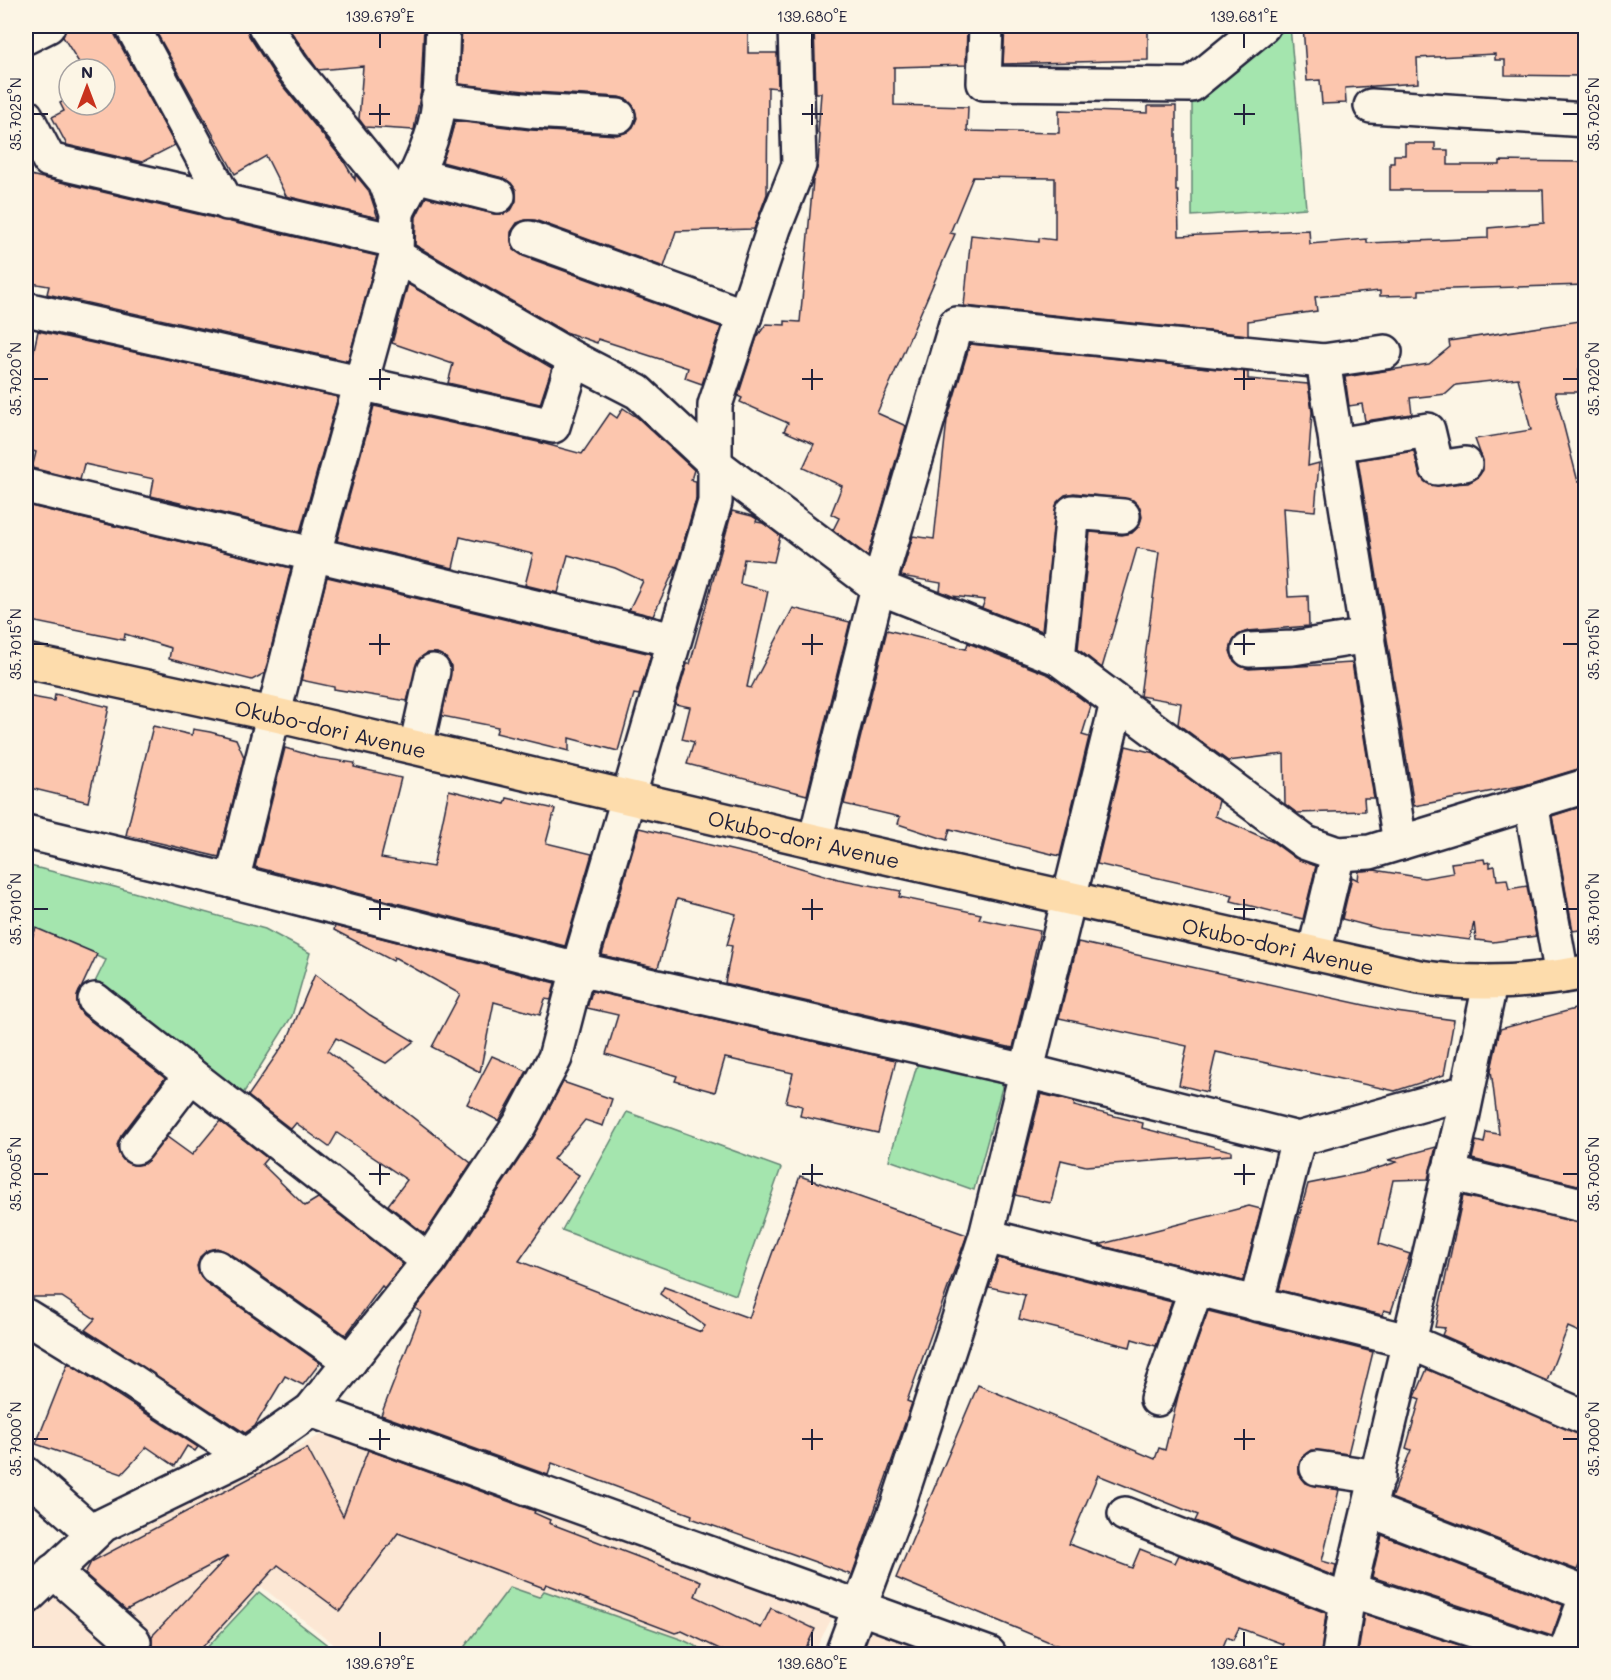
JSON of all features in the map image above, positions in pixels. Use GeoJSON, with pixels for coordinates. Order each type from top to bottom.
{"type":"FeatureCollection","features":[{"type":"Feature","properties":{"kind":"main road","name":"Okubo-dori Avenue"},"geometry":{"type":"LineString","coordinates":[[26,660],[272,714],[1419,977],[1490,984],[1574,974]]}},
{"type":"Feature","properties":{"kind":"street"},"geometry":{"type":"LineString","coordinates":[[26,37],[48,26]]}},
{"type":"Feature","properties":{"kind":"street"},"geometry":{"type":"LineString","coordinates":[[132,26],[227,203]]}},
{"type":"Feature","properties":{"kind":"street"},"geometry":{"type":"LineString","coordinates":[[266,26],[292,67],[385,181],[396,236]]}},
{"type":"Feature","properties":{"kind":"street"},"geometry":{"type":"LineString","coordinates":[[232,881],[314,553],[362,385],[396,236],[415,175],[433,132],[438,100],[443,26]]}},
{"type":"Feature","properties":{"kind":"street"},"geometry":{"type":"LineString","coordinates":[[26,1598],[102,1525],[245,1456],[311,1410],[429,1261],[520,1124],[555,1058],[578,969],[715,502],[715,405],[799,165],[795,26]]}},
{"type":"Feature","properties":{"kind":"street"},"geometry":{"type":"LineString","coordinates":[[986,26],[984,83],[1191,85],[1263,26]]}},
{"type":"Feature","properties":{"kind":"street"},"geometry":{"type":"LineString","coordinates":[[438,100],[532,111],[618,116]]}},
{"type":"Feature","properties":{"kind":"street"},"geometry":{"type":"LineString","coordinates":[[1371,106],[1586,120]]}},
{"type":"Feature","properties":{"kind":"street"},"geometry":{"type":"LineString","coordinates":[[26,116],[37,161],[227,203],[396,236],[574,359],[638,392],[714,463],[878,587],[1058,658],[1306,843],[1338,854],[1370,852],[1586,786]]}},
{"type":"Feature","properties":{"kind":"street"},"geometry":{"type":"LineString","coordinates":[[415,175],[498,196]]}},
{"type":"Feature","properties":{"kind":"street"},"geometry":{"type":"LineString","coordinates":[[529,238],[745,316]]}},
{"type":"Feature","properties":{"kind":"street"},"geometry":{"type":"LineString","coordinates":[[26,309],[554,426],[574,359]]}},
{"type":"Feature","properties":{"kind":"street"},"geometry":{"type":"LineString","coordinates":[[815,840],[878,587],[956,324],[1323,361],[1385,352]]}},
{"type":"Feature","properties":{"kind":"street"},"geometry":{"type":"LineString","coordinates":[[1323,361],[1400,843]]}},
{"type":"Feature","properties":{"kind":"street"},"geometry":{"type":"LineString","coordinates":[[1336,445],[1428,430],[1437,468],[1465,464]]}},
{"type":"Feature","properties":{"kind":"street"},"geometry":{"type":"LineString","coordinates":[[26,486],[674,640]]}},
{"type":"Feature","properties":{"kind":"street"},"geometry":{"type":"LineString","coordinates":[[1058,658],[1073,512],[1123,516]]}},
{"type":"Feature","properties":{"kind":"street"},"geometry":{"type":"LineString","coordinates":[[1249,650],[1293,648],[1368,636]]}},
{"type":"Feature","properties":{"kind":"street"},"geometry":{"type":"LineString","coordinates":[[416,747],[433,671]]}},
{"type":"Feature","properties":{"kind":"street"},"geometry":{"type":"LineString","coordinates":[[842,1654],[861,1609],[898,1505],[986,1236],[1117,703]]}},
{"type":"Feature","properties":{"kind":"street"},"geometry":{"type":"LineString","coordinates":[[1531,803],[1574,974]]}},
{"type":"Feature","properties":{"kind":"street"},"geometry":{"type":"LineString","coordinates":[[26,832],[232,881],[578,969],[1027,1071],[1298,1139],[1467,1092]]}},
{"type":"Feature","properties":{"kind":"street"},"geometry":{"type":"LineString","coordinates":[[1314,954],[1338,854]]}},
{"type":"Feature","properties":{"kind":"street"},"geometry":{"type":"LineString","coordinates":[[1339,1654],[1349,1596],[1467,1092],[1490,984]]}},
{"type":"Feature","properties":{"kind":"street"},"geometry":{"type":"LineString","coordinates":[[95,1000],[429,1261]]}},
{"type":"Feature","properties":{"kind":"street"},"geometry":{"type":"LineString","coordinates":[[136,1147],[191,1075]]}},
{"type":"Feature","properties":{"kind":"street"},"geometry":{"type":"LineString","coordinates":[[1256,1304],[1298,1139]]}},
{"type":"Feature","properties":{"kind":"street"},"geometry":{"type":"LineString","coordinates":[[1448,1173],[1586,1206]]}},
{"type":"Feature","properties":{"kind":"street"},"geometry":{"type":"LineString","coordinates":[[986,1236],[1408,1341],[1586,1418]]}},
{"type":"Feature","properties":{"kind":"street"},"geometry":{"type":"LineString","coordinates":[[216,1267],[350,1361]]}},
{"type":"Feature","properties":{"kind":"street"},"geometry":{"type":"LineString","coordinates":[[1157,1399],[1196,1289]]}},
{"type":"Feature","properties":{"kind":"street"},"geometry":{"type":"LineString","coordinates":[[26,1316],[132,1381],[245,1456]]}},
{"type":"Feature","properties":{"kind":"street"},"geometry":{"type":"LineString","coordinates":[[311,1410],[989,1654]]}},
{"type":"Feature","properties":{"kind":"street"},"geometry":{"type":"LineString","coordinates":[[1317,1468],[1377,1477]]}},
{"type":"Feature","properties":{"kind":"street"},"geometry":{"type":"LineString","coordinates":[[26,1474],[93,1533]]}},
{"type":"Feature","properties":{"kind":"street"},"geometry":{"type":"LineString","coordinates":[[1370,1510],[1583,1609],[1565,1654]]}},
{"type":"Feature","properties":{"kind":"street"},"geometry":{"type":"LineString","coordinates":[[1125,1514],[1349,1596],[1546,1654]]}},
{"type":"Feature","properties":{"kind":"street"},"geometry":{"type":"LineString","coordinates":[[53,1571],[134,1642]]}},
{"type":"Feature","properties":{"kind":"shaded area"},"geometry":{"type":"Polygon","coordinates":[[[334,1428],[833,1616],[813,1654],[346,1654],[262,1587],[198,1654],[39,1654],[26,1644],[26,1612],[84,1558],[334,1428]]]}},
{"type":"Feature","properties":{"kind":"shaded area"},"geometry":{"type":"Polygon","coordinates":[[[864,1633],[888,1633],[948,1654],[852,1654],[864,1633]]]}},
{"type":"Feature","properties":{"kind":"green space"},"geometry":{"type":"Polygon","coordinates":[[[1290,26],[1306,208],[1192,216],[1192,98],[1290,26]]]}},
{"type":"Feature","properties":{"kind":"green space"},"geometry":{"type":"Polygon","coordinates":[[[26,865],[265,929],[310,953],[292,1016],[241,1097],[93,986],[106,960],[28,929],[26,933],[26,865]]]}},
{"type":"Feature","properties":{"kind":"green space"},"geometry":{"type":"Polygon","coordinates":[[[918,1062],[1003,1084],[974,1190],[889,1160],[918,1062]]]}},
{"type":"Feature","properties":{"kind":"green space"},"geometry":{"type":"Polygon","coordinates":[[[627,1112],[781,1168],[736,1295],[562,1230],[627,1112]]]}},
{"type":"Feature","properties":{"kind":"green space"},"geometry":{"type":"Polygon","coordinates":[[[510,1587],[539,1597],[544,1591],[683,1640],[712,1654],[459,1654],[510,1587]]]}},
{"type":"Feature","properties":{"kind":"green space"},"geometry":{"type":"Polygon","coordinates":[[[259,1592],[339,1654],[201,1654],[259,1592]]]}},
{"type":"Feature","properties":{"kind":"building"},"geometry":{"type":"Polygon","coordinates":[[[66,26],[113,26],[115,35],[175,145],[142,162],[67,145],[52,117],[57,114],[57,117],[117,117],[117,57],[76,57],[63,37],[66,26]]]}},
{"type":"Feature","properties":{"kind":"building"},"geometry":{"type":"Polygon","coordinates":[[[153,26],[247,26],[249,36],[277,79],[343,160],[355,180],[355,174],[369,191],[378,218],[286,196],[266,156],[235,174],[153,26]]]}},
{"type":"Feature","properties":{"kind":"building"},"geometry":{"type":"Polygon","coordinates":[[[287,26],[424,26],[421,91],[414,130],[365,127],[359,119],[363,66],[318,70],[287,26]]]}},
{"type":"Feature","properties":{"kind":"building"},"geometry":{"type":"Polygon","coordinates":[[[462,26],[605,26],[605,28],[748,30],[748,53],[777,53],[778,88],[768,87],[767,194],[754,229],[676,231],[664,267],[535,220],[517,223],[511,232],[514,250],[523,256],[721,327],[702,384],[685,378],[688,368],[598,339],[597,343],[563,331],[415,245],[416,217],[426,197],[494,214],[504,214],[512,209],[516,201],[516,190],[503,178],[442,162],[455,121],[531,130],[617,135],[633,127],[637,118],[634,107],[628,100],[619,97],[534,92],[459,84],[462,26]]]}},
{"type":"Feature","properties":{"kind":"building"},"geometry":{"type":"Polygon","coordinates":[[[814,26],[967,26],[966,65],[894,67],[894,105],[968,107],[967,131],[1059,133],[1059,110],[1148,113],[1148,106],[1176,106],[1176,191],[1178,191],[1179,236],[1309,230],[1310,244],[1367,239],[1367,243],[1488,238],[1488,228],[1544,223],[1543,190],[1390,190],[1390,163],[1394,163],[1394,155],[1405,155],[1405,143],[1435,143],[1435,150],[1448,150],[1448,165],[1500,165],[1500,161],[1586,162],[1586,285],[1419,290],[1419,295],[1380,296],[1380,291],[1315,297],[1317,311],[1248,321],[1248,335],[964,306],[971,235],[1039,242],[1039,238],[1055,240],[1055,178],[973,177],[950,233],[955,234],[877,413],[906,426],[868,556],[833,530],[839,518],[831,514],[842,486],[803,468],[814,444],[784,431],[788,423],[740,402],[742,398],[738,396],[757,337],[766,324],[785,325],[785,321],[800,322],[813,180],[818,165],[820,134],[818,133],[821,93],[816,93],[814,26]]]}},
{"type":"Feature","properties":{"kind":"building"},"geometry":{"type":"Polygon","coordinates":[[[1005,26],[1148,26],[1148,60],[1003,64],[1005,26]]]}},
{"type":"Feature","properties":{"kind":"building"},"geometry":{"type":"Polygon","coordinates":[[[1303,26],[1578,26],[1578,33],[1583,33],[1582,76],[1505,75],[1505,60],[1495,60],[1495,54],[1417,58],[1418,83],[1345,88],[1346,103],[1322,104],[1320,80],[1307,81],[1303,26]]]}},
{"type":"Feature","properties":{"kind":"building"},"geometry":{"type":"Polygon","coordinates":[[[26,174],[377,256],[348,361],[47,294],[49,286],[26,282],[26,174]]]}},
{"type":"Feature","properties":{"kind":"building"},"geometry":{"type":"Polygon","coordinates":[[[408,284],[552,368],[540,404],[448,383],[453,364],[392,343],[408,284]]]}},
{"type":"Feature","properties":{"kind":"building"},"geometry":{"type":"Polygon","coordinates":[[[1586,320],[1586,368],[1579,369],[1579,392],[1555,392],[1578,482],[1586,481],[1586,762],[1578,764],[1578,769],[1525,785],[1414,806],[1358,460],[1414,451],[1419,473],[1430,485],[1468,483],[1477,478],[1483,470],[1483,461],[1475,439],[1531,430],[1518,378],[1456,385],[1446,394],[1410,398],[1412,414],[1365,421],[1362,404],[1349,406],[1345,377],[1429,364],[1450,347],[1449,341],[1586,320]]]}},
{"type":"Feature","properties":{"kind":"building"},"geometry":{"type":"Polygon","coordinates":[[[38,331],[338,397],[300,532],[151,496],[154,479],[84,464],[80,480],[32,468],[36,452],[26,449],[26,386],[38,331]]]}},
{"type":"Feature","properties":{"kind":"building"},"geometry":{"type":"Polygon","coordinates":[[[970,344],[1248,372],[1248,379],[1308,384],[1312,412],[1308,466],[1319,463],[1315,511],[1283,508],[1288,597],[1308,596],[1309,626],[1248,631],[1238,635],[1230,651],[1234,661],[1249,669],[1352,663],[1374,798],[1364,798],[1365,811],[1297,813],[1285,804],[1284,754],[1228,761],[1178,724],[1181,703],[1140,696],[1159,552],[1137,548],[1102,668],[1078,649],[1090,532],[1122,535],[1132,533],[1139,526],[1142,517],[1140,507],[1133,500],[1074,493],[1065,495],[1057,502],[1042,631],[982,608],[985,600],[952,596],[940,591],[941,583],[901,576],[913,536],[934,539],[947,420],[970,344]]]}},
{"type":"Feature","properties":{"kind":"building"},"geometry":{"type":"Polygon","coordinates":[[[374,406],[582,454],[610,413],[617,418],[623,408],[638,418],[694,470],[691,480],[696,481],[696,499],[678,562],[653,616],[629,610],[643,581],[615,568],[568,555],[558,593],[525,585],[533,554],[460,537],[453,568],[337,541],[374,406]]]}},
{"type":"Feature","properties":{"kind":"building"},"geometry":{"type":"Polygon","coordinates":[[[26,505],[291,568],[265,673],[252,680],[169,659],[171,648],[125,634],[124,640],[26,620],[26,505]]]}},
{"type":"Feature","properties":{"kind":"building"},"geometry":{"type":"Polygon","coordinates":[[[732,511],[752,516],[757,519],[756,522],[763,523],[780,536],[774,562],[744,559],[740,584],[768,591],[747,687],[751,688],[793,608],[850,622],[807,795],[687,764],[694,742],[682,739],[690,707],[675,704],[687,664],[690,664],[732,511]]]}},
{"type":"Feature","properties":{"kind":"building"},"geometry":{"type":"Polygon","coordinates":[[[327,577],[651,654],[639,695],[634,694],[618,751],[569,738],[569,751],[496,733],[498,727],[442,716],[451,666],[446,658],[437,653],[427,653],[419,659],[407,701],[334,689],[334,687],[301,680],[327,577]]]}},
{"type":"Feature","properties":{"kind":"building"},"geometry":{"type":"Polygon","coordinates":[[[887,630],[966,649],[968,643],[1049,675],[1091,706],[1082,735],[1089,737],[1060,856],[950,829],[947,840],[898,824],[900,817],[844,804],[887,630]]]}},
{"type":"Feature","properties":{"kind":"building"},"geometry":{"type":"Polygon","coordinates":[[[55,694],[109,707],[88,802],[26,787],[26,696],[54,701],[55,694]]]}},
{"type":"Feature","properties":{"kind":"building"},"geometry":{"type":"Polygon","coordinates":[[[153,726],[192,735],[193,729],[236,739],[244,757],[219,857],[126,835],[153,726]]]}},
{"type":"Feature","properties":{"kind":"building"},"geometry":{"type":"Polygon","coordinates":[[[1126,746],[1154,753],[1219,801],[1215,816],[1273,842],[1295,858],[1316,866],[1303,919],[1231,901],[1233,895],[1097,864],[1126,746]]]}},
{"type":"Feature","properties":{"kind":"building"},"geometry":{"type":"Polygon","coordinates":[[[285,748],[320,758],[355,763],[354,767],[401,778],[381,858],[433,867],[449,790],[505,804],[507,798],[555,809],[546,843],[592,854],[565,946],[255,867],[285,748]]]}},
{"type":"Feature","properties":{"kind":"building"},"geometry":{"type":"Polygon","coordinates":[[[1583,806],[1586,929],[1573,931],[1552,816],[1583,806]]]}},
{"type":"Feature","properties":{"kind":"building"},"geometry":{"type":"Polygon","coordinates":[[[639,828],[777,861],[838,879],[901,891],[899,897],[981,914],[979,919],[1040,931],[1013,1048],[725,983],[732,946],[727,945],[736,914],[677,899],[658,968],[602,955],[639,828]]]}},
{"type":"Feature","properties":{"kind":"building"},"geometry":{"type":"Polygon","coordinates":[[[1484,859],[1485,863],[1490,862],[1490,867],[1495,866],[1497,880],[1507,879],[1509,889],[1527,886],[1536,936],[1493,942],[1476,940],[1474,922],[1470,940],[1380,929],[1342,919],[1352,877],[1358,880],[1359,871],[1374,870],[1424,878],[1453,873],[1451,863],[1484,859]]]}},
{"type":"Feature","properties":{"kind":"building"},"geometry":{"type":"Polygon","coordinates":[[[335,926],[555,983],[551,1000],[545,999],[540,1015],[494,1002],[480,1072],[432,1047],[460,994],[394,957],[393,961],[334,930],[335,926]]]}},
{"type":"Feature","properties":{"kind":"building"},"geometry":{"type":"Polygon","coordinates":[[[36,928],[97,954],[77,997],[78,1008],[83,1015],[165,1078],[121,1136],[117,1145],[124,1161],[133,1165],[144,1164],[167,1137],[192,1155],[220,1121],[267,1158],[262,1164],[305,1206],[318,1198],[403,1264],[384,1288],[382,1286],[346,1335],[227,1252],[217,1248],[208,1250],[201,1256],[197,1266],[205,1282],[320,1363],[303,1385],[285,1376],[255,1426],[245,1433],[85,1330],[95,1319],[62,1297],[26,1297],[26,953],[36,928]]]}},
{"type":"Feature","properties":{"kind":"building"},"geometry":{"type":"Polygon","coordinates":[[[1078,942],[1396,1012],[1454,1020],[1444,1075],[1395,1091],[1216,1052],[1207,1092],[1179,1085],[1187,1046],[1059,1018],[1078,942]]]}},
{"type":"Feature","properties":{"kind":"building"},"geometry":{"type":"Polygon","coordinates":[[[315,974],[370,1015],[414,1041],[386,1063],[336,1038],[328,1051],[471,1163],[425,1234],[388,1205],[407,1180],[337,1133],[329,1147],[296,1123],[291,1129],[248,1096],[288,1038],[315,974]]]}},
{"type":"Feature","properties":{"kind":"building"},"geometry":{"type":"Polygon","coordinates":[[[592,991],[896,1060],[878,1133],[800,1116],[802,1106],[786,1102],[793,1073],[725,1058],[715,1092],[675,1081],[677,1076],[606,1054],[618,1015],[587,1008],[592,991]]]}},
{"type":"Feature","properties":{"kind":"building"},"geometry":{"type":"Polygon","coordinates":[[[1586,1006],[1586,1187],[1472,1159],[1476,1141],[1484,1143],[1486,1132],[1499,1134],[1491,1070],[1500,1029],[1586,1006]]]}},
{"type":"Feature","properties":{"kind":"building"},"geometry":{"type":"Polygon","coordinates":[[[492,1056],[527,1071],[499,1121],[467,1104],[492,1056]]]}},
{"type":"Feature","properties":{"kind":"building"},"geometry":{"type":"Polygon","coordinates":[[[563,1082],[612,1099],[603,1126],[585,1120],[553,1159],[579,1175],[519,1261],[701,1332],[705,1326],[660,1294],[664,1287],[749,1318],[800,1176],[967,1235],[907,1401],[912,1403],[852,1575],[691,1518],[692,1515],[552,1463],[548,1475],[381,1415],[421,1312],[415,1308],[445,1271],[533,1138],[563,1082]]]}},
{"type":"Feature","properties":{"kind":"building"},"geometry":{"type":"Polygon","coordinates":[[[1041,1094],[1075,1102],[1074,1106],[1143,1123],[1142,1128],[1231,1151],[1231,1155],[1086,1166],[1061,1160],[1051,1203],[1015,1195],[1041,1094]]]}},
{"type":"Feature","properties":{"kind":"building"},"geometry":{"type":"Polygon","coordinates":[[[1436,1147],[1428,1179],[1393,1180],[1379,1244],[1410,1254],[1391,1312],[1384,1310],[1382,1315],[1279,1290],[1308,1184],[1362,1173],[1397,1162],[1388,1160],[1436,1147]]]}},
{"type":"Feature","properties":{"kind":"building"},"geometry":{"type":"Polygon","coordinates":[[[1463,1196],[1586,1224],[1586,1335],[1568,1327],[1547,1381],[1442,1335],[1445,1328],[1435,1327],[1463,1196]]]}},
{"type":"Feature","properties":{"kind":"building"},"geometry":{"type":"Polygon","coordinates":[[[1249,1206],[1261,1209],[1243,1281],[1098,1245],[1249,1206]]]}},
{"type":"Feature","properties":{"kind":"building"},"geometry":{"type":"Polygon","coordinates":[[[998,1258],[1172,1302],[1156,1346],[1132,1339],[1130,1347],[1019,1319],[1025,1295],[989,1287],[998,1258]]]}},
{"type":"Feature","properties":{"kind":"building"},"geometry":{"type":"Polygon","coordinates":[[[1208,1311],[1373,1352],[1348,1454],[1311,1450],[1303,1456],[1299,1465],[1299,1474],[1306,1483],[1339,1490],[1322,1561],[1336,1565],[1334,1576],[1195,1521],[1198,1515],[1098,1475],[1069,1544],[1132,1568],[1140,1549],[1175,1563],[1179,1555],[1326,1613],[1321,1654],[1279,1654],[1283,1644],[1239,1628],[1233,1640],[1227,1637],[1220,1654],[1078,1654],[896,1578],[978,1385],[1155,1459],[1159,1448],[1165,1450],[1179,1392],[1208,1311]]]}},
{"type":"Feature","properties":{"kind":"building"},"geometry":{"type":"Polygon","coordinates":[[[68,1363],[198,1447],[195,1451],[187,1446],[175,1466],[147,1447],[122,1474],[36,1444],[68,1363]]]}},
{"type":"Feature","properties":{"kind":"building"},"geometry":{"type":"Polygon","coordinates":[[[1427,1369],[1586,1436],[1586,1540],[1580,1553],[1583,1556],[1577,1570],[1391,1498],[1411,1450],[1406,1448],[1420,1399],[1415,1397],[1427,1369]]]}},
{"type":"Feature","properties":{"kind":"building"},"geometry":{"type":"Polygon","coordinates":[[[307,1448],[343,1516],[368,1450],[535,1511],[534,1513],[550,1520],[549,1523],[701,1581],[695,1596],[761,1628],[771,1608],[815,1629],[805,1650],[813,1654],[730,1654],[682,1631],[675,1633],[546,1584],[544,1588],[398,1533],[340,1611],[278,1565],[196,1654],[148,1654],[152,1646],[152,1636],[228,1556],[126,1610],[85,1574],[91,1562],[307,1448]]]}},
{"type":"Feature","properties":{"kind":"building"},"geometry":{"type":"Polygon","coordinates":[[[1382,1535],[1563,1605],[1552,1636],[1372,1577],[1382,1535]]]}},
{"type":"Feature","properties":{"kind":"building"},"geometry":{"type":"Polygon","coordinates":[[[1364,1614],[1487,1654],[1358,1654],[1364,1614]]]}}]}
